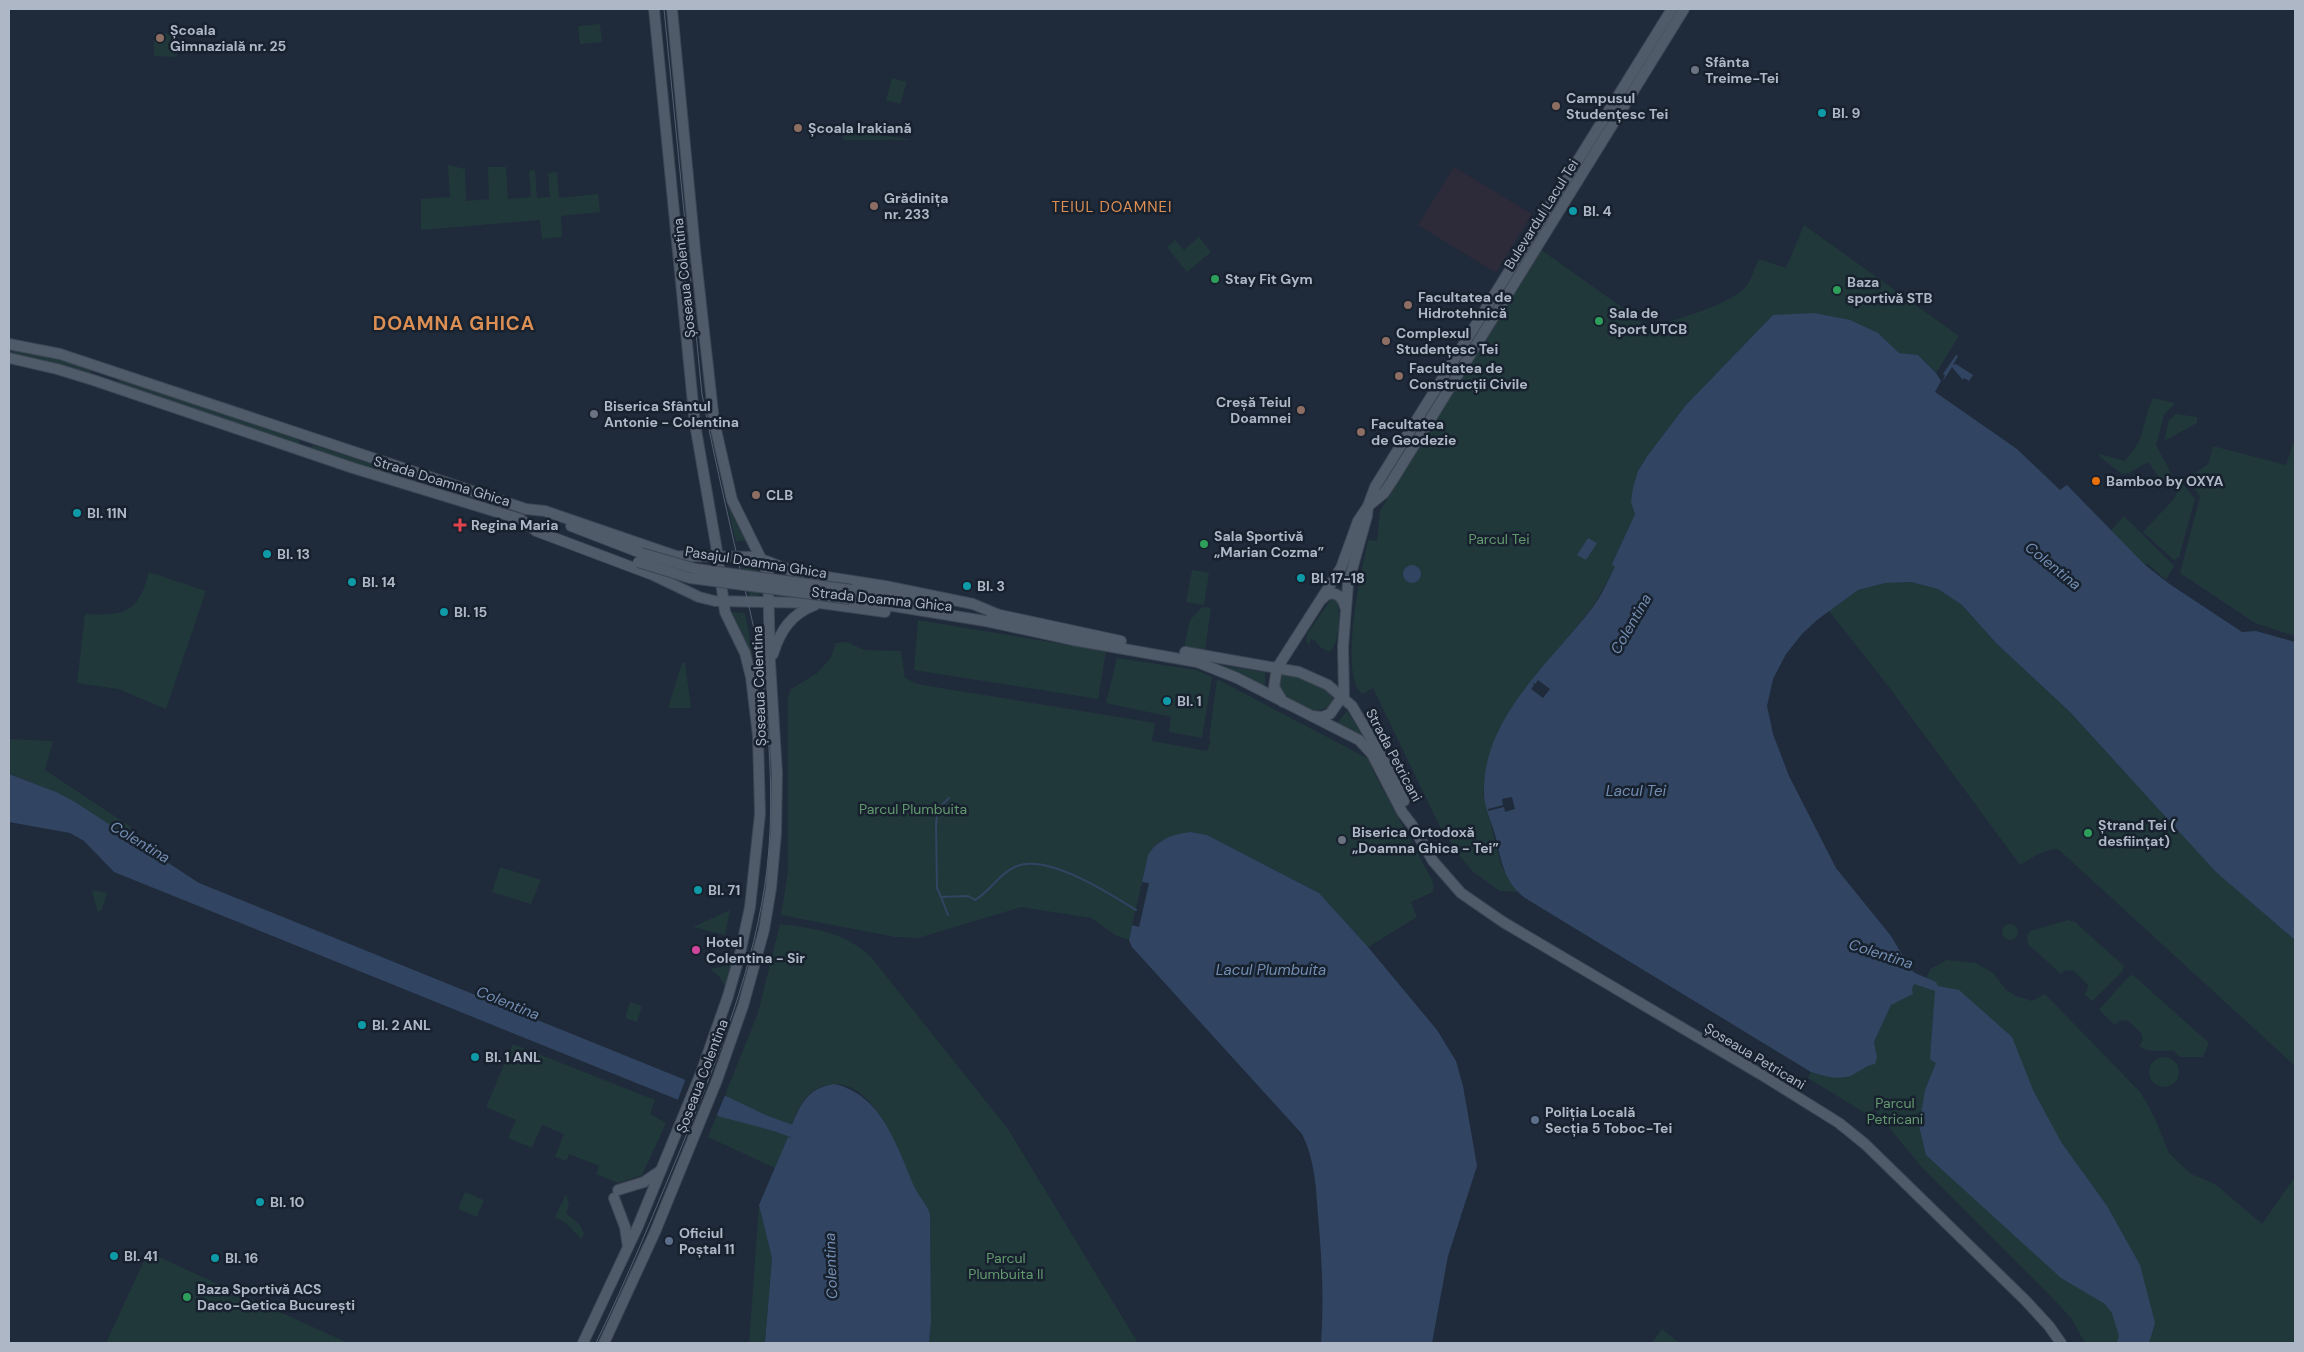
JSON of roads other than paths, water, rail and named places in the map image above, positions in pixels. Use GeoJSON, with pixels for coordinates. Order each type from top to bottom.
{"type":"FeatureCollection","features":[{"type":"Feature","properties":{"kind":"main road","name":"Șoseaua Colentina"},"geometry":{"type":"LineString","coordinates":[[583,1343],[628,1247],[701,1073],[728,996],[744,935],[756,870],[760,814],[758,736],[751,676],[745,654],[726,612],[691,395],[654,9]]}},
{"type":"Feature","properties":{"kind":"main road","name":"Șoseaua Colentina"},"geometry":{"type":"LineString","coordinates":[[604,1343],[654,1232],[717,1080],[744,1006],[757,960],[771,888],[777,792],[770,662],[768,573],[732,500],[714,421],[698,287],[672,9]]}},
{"type":"Feature","properties":{"kind":"main road","name":"Bulevardul Lacul Tei"},"geometry":{"type":"LineString","coordinates":[[1277,668],[1341,568],[1358,521],[1368,506],[1380,479],[1672,9]]}},
{"type":"Feature","properties":{"kind":"main road","name":"Bulevardul Lacul Tei"},"geometry":{"type":"LineString","coordinates":[[1343,696],[1345,688],[1343,647],[1345,608],[1351,565],[1367,516],[1368,506],[1384,493],[1392,481],[1684,9]]}},
{"type":"Feature","properties":{"kind":"main road","name":"Strada Doamna Ghica"},"geometry":{"type":"LineString","coordinates":[[9,344],[60,354],[526,509],[545,511],[676,556],[737,555],[762,558],[792,571],[885,586],[973,604],[997,614]]}},
{"type":"Feature","properties":{"kind":"main road","name":"Strada Doamna Ghica"},"geometry":{"type":"LineString","coordinates":[[9,358],[84,377],[353,468],[520,520],[536,531],[654,574],[705,599],[724,602],[820,603],[1000,628],[1015,627]]}},
{"type":"Feature","properties":{"kind":"main road","name":"Pasajul Doamna Ghica"},"geometry":{"type":"LineString","coordinates":[[526,509],[639,558]]}},
{"type":"Feature","properties":{"kind":"main road","name":"Pasajul Doamna Ghica"},"geometry":{"type":"LineString","coordinates":[[520,520],[639,558],[961,612]]}},
{"type":"Feature","properties":{"kind":"main road"},"geometry":{"type":"LineString","coordinates":[[1321,600],[1328,594],[1336,594],[1343,600],[1345,608]]}},
{"type":"Feature","properties":{"kind":"main road"},"geometry":{"type":"LineString","coordinates":[[770,662],[781,632],[791,618],[805,609],[820,603]]}},
{"type":"Feature","properties":{"kind":"main road","name":"Strada Doamna Ghica"},"geometry":{"type":"LineString","coordinates":[[961,612],[997,614],[1116,640],[1248,665],[1277,668],[1315,678],[1343,696]]}},
{"type":"Feature","properties":{"kind":"main road","name":"Strada Doamna Ghica"},"geometry":{"type":"LineString","coordinates":[[961,612],[1015,627],[1081,641],[1197,662],[1217,669],[1311,716]]}},
{"type":"Feature","properties":{"kind":"main road"},"geometry":{"type":"LineString","coordinates":[[1277,668],[1274,687],[1279,698],[1285,703]]}},
{"type":"Feature","properties":{"kind":"main road"},"geometry":{"type":"LineString","coordinates":[[1311,716],[1322,717],[1330,714],[1343,696]]}},
{"type":"Feature","properties":{"kind":"main road","name":"Strada Petricani"},"geometry":{"type":"LineString","coordinates":[[1343,696],[1352,706],[1382,757],[1408,809],[1412,825]]}},
{"type":"Feature","properties":{"kind":"main road","name":"Strada Petricani"},"geometry":{"type":"LineString","coordinates":[[1311,716],[1359,740],[1368,748],[1402,812],[1412,825]]}},
{"type":"Feature","properties":{"kind":"main road","name":"Șoseaua Petricani"},"geometry":{"type":"LineString","coordinates":[[1412,825],[1444,876],[1461,893],[1483,909],[1619,992],[1766,1077],[1849,1131],[2025,1300],[2049,1326],[2061,1343]]}},
{"type":"Feature","properties":{"kind":"main road"},"geometry":{"type":"LineString","coordinates":[[628,1247],[616,1194],[647,1181],[660,1170]]}},
{"type":"Feature","properties":{"kind":"water","name":"Lacul Tei"},"geometry":{"type":"Polygon","coordinates":[[[1814,313],[1850,320],[1878,333],[1899,353],[1918,355],[1936,373],[1941,381],[1935,392],[2017,449],[2060,490],[2067,485],[2145,565],[2168,583],[2242,632],[2256,631],[2295,642],[2295,940],[2216,872],[2070,712],[1996,643],[1962,605],[1938,589],[1911,582],[1885,583],[1858,590],[1817,620],[1802,634],[1786,654],[1773,679],[1767,706],[1773,734],[1789,776],[1836,868],[1891,936],[1906,965],[1915,973],[1936,982],[1938,986],[1959,990],[2012,1037],[2033,1090],[2061,1142],[2107,1206],[2140,1265],[2155,1323],[2149,1343],[2117,1343],[2119,1336],[2112,1313],[2105,1304],[2061,1278],[1926,1155],[1919,1126],[1925,1090],[1936,1063],[1930,1059],[1935,991],[1914,984],[1913,994],[1891,1005],[1874,1042],[1877,1057],[1875,1064],[1850,1076],[1840,1078],[1811,1072],[1525,898],[1513,886],[1502,863],[1484,796],[1487,763],[1495,738],[1523,691],[1593,607],[1602,592],[1615,567],[1612,564],[1635,514],[1631,502],[1638,471],[1686,405],[1773,315],[1814,313]]]}},
{"type":"Feature","properties":{"kind":"water"},"geometry":{"type":"Polygon","coordinates":[[[1956,355],[1958,356],[1953,365],[1956,364],[1973,375],[1969,381],[1964,378],[1963,380],[1952,367],[1943,381],[1945,375],[1943,374],[1956,355]]]}},
{"type":"Feature","properties":{"kind":"water"},"geometry":{"type":"Polygon","coordinates":[[[1588,538],[1597,543],[1586,560],[1577,555],[1588,538]]]}},
{"type":"Feature","properties":{"kind":"water"},"geometry":{"type":"Polygon","coordinates":[[[1412,565],[1418,568],[1421,574],[1418,580],[1412,583],[1406,580],[1403,574],[1406,568],[1412,565]]]}},
{"type":"Feature","properties":{"kind":"water"},"geometry":{"type":"Polygon","coordinates":[[[9,774],[56,792],[75,802],[199,883],[730,1098],[778,1121],[774,1131],[721,1117],[114,872],[84,841],[70,833],[9,822],[9,774]]]}},
{"type":"Feature","properties":{"kind":"water","name":"Lacul Plumbuita"},"geometry":{"type":"Polygon","coordinates":[[[1191,832],[1207,835],[1319,893],[1368,947],[1437,1030],[1456,1061],[1463,1086],[1477,1166],[1448,1256],[1432,1343],[1321,1343],[1321,1248],[1314,1174],[1310,1154],[1302,1134],[1132,947],[1129,940],[1148,855],[1156,845],[1166,838],[1191,832]]]}},
{"type":"Feature","properties":{"kind":"water"},"geometry":{"type":"Polygon","coordinates":[[[834,1084],[851,1090],[876,1110],[886,1124],[915,1188],[930,1214],[931,1322],[929,1343],[765,1343],[772,1258],[759,1205],[788,1137],[791,1138],[795,1127],[792,1125],[802,1103],[818,1089],[834,1084]]]}},
{"type":"Feature","properties":{"kind":"waterway"},"geometry":{"type":"LineString","coordinates":[[949,798],[938,809],[936,824],[937,888],[941,897],[968,896],[975,900],[1011,869],[1030,864],[1045,865],[1078,877],[1136,910]]}},
{"type":"Feature","properties":{"kind":"waterway"},"geometry":{"type":"LineString","coordinates":[[941,897],[948,915]]}},
{"type":"Feature","properties":{"kind":"waterway","name":"Colentina"},"geometry":{"type":"LineString","coordinates":[[761,1120],[800,1134],[807,1139]]}},
{"type":"Feature","properties":{"kind":"tram line"},"geometry":{"type":"LineString","coordinates":[[596,1343],[681,1148],[721,1046],[754,941],[767,869],[769,845],[770,774],[763,680],[759,652],[702,394],[664,9]]}},
{"type":"Feature","properties":{"kind":"place","name":"Școala Gimnazială nr. 25"},"geometry":{"type":"Point","coordinates":[160,38]}},
{"type":"Feature","properties":{"kind":"place","name":"Sfânta Treime-Tei"},"geometry":{"type":"Point","coordinates":[1695,70]}},
{"type":"Feature","properties":{"kind":"place","name":"Campusul Studențesc Tei"},"geometry":{"type":"Point","coordinates":[1556,106]}},
{"type":"Feature","properties":{"kind":"place","name":"Bl. 9"},"geometry":{"type":"Point","coordinates":[1822,113]}},
{"type":"Feature","properties":{"kind":"place","name":"Școala Irakiană"},"geometry":{"type":"Point","coordinates":[798,128]}},
{"type":"Feature","properties":{"kind":"place","name":"Grădinița nr. 233"},"geometry":{"type":"Point","coordinates":[874,206]}},
{"type":"Feature","properties":{"kind":"place","name":"Bl. 4"},"geometry":{"type":"Point","coordinates":[1573,211]}},
{"type":"Feature","properties":{"kind":"place","name":"Stay Fit Gym"},"geometry":{"type":"Point","coordinates":[1215,279]}},
{"type":"Feature","properties":{"kind":"place","name":"Baza sportivă STB"},"geometry":{"type":"Point","coordinates":[1837,290]}},
{"type":"Feature","properties":{"kind":"place","name":"Facultatea de Hidrotehnică"},"geometry":{"type":"Point","coordinates":[1408,305]}},
{"type":"Feature","properties":{"kind":"place","name":"Sala de Sport UTCB"},"geometry":{"type":"Point","coordinates":[1599,321]}},
{"type":"Feature","properties":{"kind":"place","name":"Complexul Studențesc Tei"},"geometry":{"type":"Point","coordinates":[1386,341]}},
{"type":"Feature","properties":{"kind":"place","name":"Facultatea de Construcții Civile"},"geometry":{"type":"Point","coordinates":[1399,376]}},
{"type":"Feature","properties":{"kind":"place","name":"Creșă Teiul Doamnei"},"geometry":{"type":"Point","coordinates":[1301,410]}},
{"type":"Feature","properties":{"kind":"place","name":"Biserica Sfântul Antonie - Colentina"},"geometry":{"type":"Point","coordinates":[594,414]}},
{"type":"Feature","properties":{"kind":"place","name":"Facultatea de Geodezie"},"geometry":{"type":"Point","coordinates":[1361,432]}},
{"type":"Feature","properties":{"kind":"place","name":"Bamboo by OXYA"},"geometry":{"type":"Point","coordinates":[2096,481]}},
{"type":"Feature","properties":{"kind":"place","name":"CLB"},"geometry":{"type":"Point","coordinates":[756,495]}},
{"type":"Feature","properties":{"kind":"place","name":"Bl. 11N"},"geometry":{"type":"Point","coordinates":[77,513]}},
{"type":"Feature","properties":{"kind":"place","name":"Regina Maria"},"geometry":{"type":"Point","coordinates":[460,525]}},
{"type":"Feature","properties":{"kind":"place","name":"Sala Sportivă „Marian Cozma”"},"geometry":{"type":"Point","coordinates":[1204,544]}},
{"type":"Feature","properties":{"kind":"place","name":"Bl. 13"},"geometry":{"type":"Point","coordinates":[267,554]}},
{"type":"Feature","properties":{"kind":"place","name":"Bl. 17-18"},"geometry":{"type":"Point","coordinates":[1301,578]}},
{"type":"Feature","properties":{"kind":"place","name":"Bl. 14"},"geometry":{"type":"Point","coordinates":[352,582]}},
{"type":"Feature","properties":{"kind":"place","name":"Bl. 3"},"geometry":{"type":"Point","coordinates":[967,586]}},
{"type":"Feature","properties":{"kind":"place","name":"Bl. 15"},"geometry":{"type":"Point","coordinates":[444,612]}},
{"type":"Feature","properties":{"kind":"place","name":"Bl. 1"},"geometry":{"type":"Point","coordinates":[1167,701]}},
{"type":"Feature","properties":{"kind":"place","name":"Ștrand Tei ( desființat)"},"geometry":{"type":"Point","coordinates":[2088,833]}},
{"type":"Feature","properties":{"kind":"place","name":"Biserica Ortodoxă „Doamna Ghica - Tei”"},"geometry":{"type":"Point","coordinates":[1342,840]}},
{"type":"Feature","properties":{"kind":"place","name":"Bl. 71"},"geometry":{"type":"Point","coordinates":[698,890]}},
{"type":"Feature","properties":{"kind":"place","name":"Hotel Colentina - Sir"},"geometry":{"type":"Point","coordinates":[696,950]}},
{"type":"Feature","properties":{"kind":"place","name":"Bl. 2 ANL"},"geometry":{"type":"Point","coordinates":[362,1025]}},
{"type":"Feature","properties":{"kind":"place","name":"Bl. 1 ANL"},"geometry":{"type":"Point","coordinates":[475,1057]}},
{"type":"Feature","properties":{"kind":"place","name":"Poliția Locală Secția 5 Toboc-Tei"},"geometry":{"type":"Point","coordinates":[1535,1120]}},
{"type":"Feature","properties":{"kind":"place","name":"Bl. 10"},"geometry":{"type":"Point","coordinates":[260,1202]}},
{"type":"Feature","properties":{"kind":"place","name":"Oficiul Poștal 11"},"geometry":{"type":"Point","coordinates":[669,1241]}},
{"type":"Feature","properties":{"kind":"place","name":"Bl. 41"},"geometry":{"type":"Point","coordinates":[114,1256]}},
{"type":"Feature","properties":{"kind":"place","name":"Bl. 16"},"geometry":{"type":"Point","coordinates":[215,1258]}},
{"type":"Feature","properties":{"kind":"place","name":"Baza Sportivă ACS Daco-Getica București"},"geometry":{"type":"Point","coordinates":[187,1297]}},
{"type":"Feature","properties":{"kind":"district","name":"TEIUL DOAMNEI"},"geometry":{"type":"Point","coordinates":[1112,207]}},
{"type":"Feature","properties":{"kind":"district","name":"DOAMNA GHICA"},"geometry":{"type":"Point","coordinates":[454,323]}},
{"type":"Feature","properties":{"kind":"park label","name":"Parcul Tei"},"geometry":{"type":"Point","coordinates":[1499,539]}},
{"type":"Feature","properties":{"kind":"park label","name":"Parcul Plumbuita"},"geometry":{"type":"Point","coordinates":[913,809]}},
{"type":"Feature","properties":{"kind":"park label","name":"Parcul Petricani"},"geometry":{"type":"Point","coordinates":[1895,1112]}},
{"type":"Feature","properties":{"kind":"park label","name":"Parcul Plumbuita II"},"geometry":{"type":"Point","coordinates":[1006,1266]}}]}
